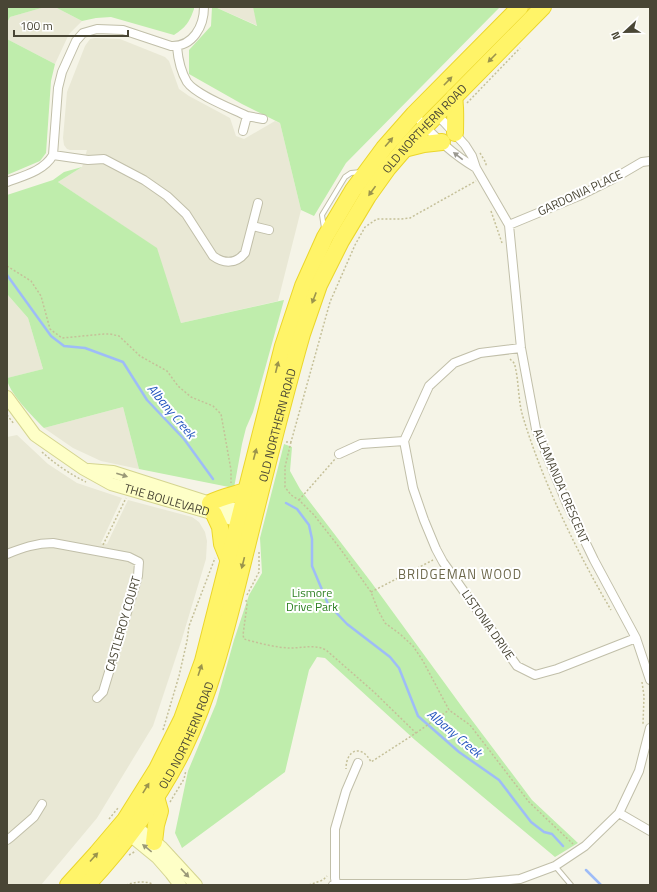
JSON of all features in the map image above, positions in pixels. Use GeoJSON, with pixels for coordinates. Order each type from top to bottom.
{"type":"FeatureCollection","features":[{"type":"Feature","properties":{"kind":"highway","name":"OLD NORTHERN ROAD"},"geometry":{"type":"LineString","coordinates":[[68,885],[123,823],[157,769],[182,719],[203,661],[222,557],[247,518],[246,491],[291,319],[303,286],[325,236],[366,172],[384,148],[419,109],[520,7]]}},
{"type":"Feature","properties":{"kind":"highway","name":"OLD NORTHERN ROAD"},"geometry":{"type":"LineString","coordinates":[[87,885],[116,853],[123,823],[156,797],[183,750],[204,700],[223,643],[247,518],[308,315],[340,241],[368,196],[404,148],[436,115],[460,100],[543,7]]}},
{"type":"Feature","properties":{"kind":"highway"},"geometry":{"type":"LineString","coordinates":[[455,133],[454,118],[460,100]]}},
{"type":"Feature","properties":{"kind":"highway"},"geometry":{"type":"LineString","coordinates":[[404,148],[442,142]]}},
{"type":"Feature","properties":{"kind":"highway"},"geometry":{"type":"LineString","coordinates":[[222,557],[220,527],[212,508],[220,498],[246,491]]}},
{"type":"Feature","properties":{"kind":"highway"},"geometry":{"type":"LineString","coordinates":[[154,842],[156,825],[160,811],[156,797]]}},
{"type":"Feature","properties":{"kind":"street"},"geometry":{"type":"LineString","coordinates":[[7,182],[34,172],[49,162],[54,155],[58,88],[62,72],[76,41],[83,33],[97,29],[123,30],[171,46],[183,45],[196,35],[204,17],[204,7]]}},
{"type":"Feature","properties":{"kind":"street"},"geometry":{"type":"LineString","coordinates":[[177,46],[179,61],[187,82],[195,90],[247,116],[263,119]]}},
{"type":"Feature","properties":{"kind":"street","name":"ALLAMANDA CRESCENT"},"geometry":{"type":"LineString","coordinates":[[419,109],[436,115],[455,133],[472,156],[476,168],[509,225],[521,348],[536,429],[577,525],[636,638],[650,680]]}},
{"type":"Feature","properties":{"kind":"street","name":"ALLAMANDA CRESCENT"},"geometry":{"type":"LineString","coordinates":[[419,109],[425,127],[463,160],[476,168]]}},
{"type":"Feature","properties":{"kind":"street"},"geometry":{"type":"LineString","coordinates":[[243,131],[247,116]]}},
{"type":"Feature","properties":{"kind":"street"},"geometry":{"type":"LineString","coordinates":[[54,155],[88,160],[104,159],[144,180],[179,206],[186,214],[213,256],[219,261],[227,262],[240,259],[245,253],[258,203]]}},
{"type":"Feature","properties":{"kind":"street","name":"GARDONIA PLACE"},"geometry":{"type":"LineString","coordinates":[[509,225],[579,196],[642,162],[650,161]]}},
{"type":"Feature","properties":{"kind":"street"},"geometry":{"type":"LineString","coordinates":[[252,226],[269,230]]}},
{"type":"Feature","properties":{"kind":"street"},"geometry":{"type":"LineString","coordinates":[[339,454],[361,444],[404,441],[429,386],[454,363],[480,353],[521,348]]}},
{"type":"Feature","properties":{"kind":"street","name":"THE BOULEVARD"},"geometry":{"type":"LineString","coordinates":[[7,397],[35,435],[84,469],[111,484],[212,508],[247,518]]}},
{"type":"Feature","properties":{"kind":"street","name":"LISTONIA DRIVE"},"geometry":{"type":"LineString","coordinates":[[404,441],[413,488],[424,520],[440,557],[517,666],[535,675],[557,669],[636,638]]}},
{"type":"Feature","properties":{"kind":"street","name":"CASTLEROY COURT"},"geometry":{"type":"LineString","coordinates":[[7,554],[40,543],[53,543],[129,557],[139,562],[138,576],[103,692],[97,698]]}},
{"type":"Feature","properties":{"kind":"street"},"geometry":{"type":"LineString","coordinates":[[358,763],[346,792],[335,829],[334,884],[467,885],[520,879],[555,866],[585,846],[619,813],[639,771],[647,726]]}},
{"type":"Feature","properties":{"kind":"street"},"geometry":{"type":"LineString","coordinates":[[7,840],[34,817],[42,804]]}},
{"type":"Feature","properties":{"kind":"street"},"geometry":{"type":"LineString","coordinates":[[619,813],[650,831]]}},
{"type":"Feature","properties":{"kind":"street"},"geometry":{"type":"LineString","coordinates":[[123,823],[154,842],[196,885]]}},
{"type":"Feature","properties":{"kind":"street"},"geometry":{"type":"LineString","coordinates":[[123,823],[164,863],[180,885]]}},
{"type":"Feature","properties":{"kind":"lane"},"geometry":{"type":"LineString","coordinates":[[555,866],[571,885]]}},
{"type":"Feature","properties":{"kind":"path"},"geometry":{"type":"LineString","coordinates":[[460,100],[522,46]]}},
{"type":"Feature","properties":{"kind":"path"},"geometry":{"type":"LineString","coordinates":[[477,149],[486,163],[486,167]]}},
{"type":"Feature","properties":{"kind":"path"},"geometry":{"type":"LineString","coordinates":[[477,185],[476,181],[410,218],[377,219],[366,227],[355,245],[330,302],[291,442],[285,467],[285,487],[291,495],[299,500],[314,515],[372,592],[378,610],[385,623],[413,646],[449,710],[470,725],[529,802],[576,847]]}},
{"type":"Feature","properties":{"kind":"path"},"geometry":{"type":"LineString","coordinates":[[490,207],[504,246]]}},
{"type":"Feature","properties":{"kind":"path"},"geometry":{"type":"LineString","coordinates":[[7,266],[31,281],[41,296],[50,329],[56,334],[62,338],[104,334],[119,336],[140,356],[167,371],[178,386],[191,397],[217,409],[221,414],[232,470],[231,484]]}},
{"type":"Feature","properties":{"kind":"path"},"geometry":{"type":"LineString","coordinates":[[7,415],[14,425]]}},
{"type":"Feature","properties":{"kind":"path"},"geometry":{"type":"LineString","coordinates":[[283,442],[291,442]]}},
{"type":"Feature","properties":{"kind":"path"},"geometry":{"type":"LineString","coordinates":[[39,450],[60,467],[91,485]]}},
{"type":"Feature","properties":{"kind":"path"},"geometry":{"type":"LineString","coordinates":[[299,500],[339,454]]}},
{"type":"Feature","properties":{"kind":"path"},"geometry":{"type":"LineString","coordinates":[[99,552],[126,497],[131,498]]}},
{"type":"Feature","properties":{"kind":"path"},"geometry":{"type":"LineString","coordinates":[[241,605],[259,572],[259,546]]}},
{"type":"Feature","properties":{"kind":"path"},"geometry":{"type":"LineString","coordinates":[[162,732],[179,676],[189,626],[222,557]]}},
{"type":"Feature","properties":{"kind":"path"},"geometry":{"type":"LineString","coordinates":[[372,592],[440,557]]}},
{"type":"Feature","properties":{"kind":"path"},"geometry":{"type":"LineString","coordinates":[[245,599],[244,638],[253,642],[290,648],[320,646],[374,692],[416,732]]}},
{"type":"Feature","properties":{"kind":"path"},"geometry":{"type":"LineString","coordinates":[[238,636],[243,635]]}},
{"type":"Feature","properties":{"kind":"path"},"geometry":{"type":"LineString","coordinates":[[641,677],[647,726]]}},
{"type":"Feature","properties":{"kind":"path"},"geometry":{"type":"LineString","coordinates":[[346,772],[346,762],[350,754],[356,751],[363,751],[368,755],[371,762],[449,710]]}},
{"type":"Feature","properties":{"kind":"path"},"geometry":{"type":"LineString","coordinates":[[168,808],[184,779],[188,765]]}},
{"type":"Feature","properties":{"kind":"path"},"geometry":{"type":"LineString","coordinates":[[309,885],[323,880],[327,876],[328,872]]}},
{"type":"Feature","properties":{"kind":"path"},"geometry":{"type":"LineString","coordinates":[[126,885],[149,882],[154,885]]}},
{"type":"Feature","properties":{"kind":"shaded area"},"geometry":{"type":"Polygon","coordinates":[[[45,7],[55,7],[82,21],[69,34],[55,64],[7,39],[7,23],[10,17],[45,7]]]}},
{"type":"Feature","properties":{"kind":"shaded area"},"geometry":{"type":"Polygon","coordinates":[[[215,7],[253,7],[258,26],[215,7]]]}},
{"type":"Feature","properties":{"kind":"shaded area"},"geometry":{"type":"Polygon","coordinates":[[[90,39],[120,39],[165,57],[169,61],[179,89],[230,118],[236,136],[244,139],[275,121],[280,123],[301,210],[278,301],[181,323],[156,248],[58,182],[82,167],[87,150],[67,149],[64,145],[63,138],[67,92],[85,46],[90,39]]]}},
{"type":"Feature","properties":{"kind":"shaded area"},"geometry":{"type":"Polygon","coordinates":[[[7,294],[28,318],[43,369],[7,378],[7,294]]]}},
{"type":"Feature","properties":{"kind":"shaded area"},"geometry":{"type":"Polygon","coordinates":[[[123,407],[139,469],[101,461],[73,448],[44,428],[123,407]]]}},
{"type":"Feature","properties":{"kind":"shaded area"},"geometry":{"type":"Polygon","coordinates":[[[17,435],[48,464],[77,483],[122,498],[101,543],[107,544],[128,500],[192,517],[199,522],[205,532],[207,541],[206,559],[181,642],[153,726],[97,818],[41,885],[7,885],[7,437],[17,435]]]}},
{"type":"Feature","properties":{"kind":"green space"},"geometry":{"type":"Polygon","coordinates":[[[7,7],[45,7],[10,17],[7,23],[7,7]]]}},
{"type":"Feature","properties":{"kind":"green space"},"geometry":{"type":"Polygon","coordinates":[[[55,7],[194,7],[194,9],[187,24],[174,35],[111,17],[82,21],[55,7]]]}},
{"type":"Feature","properties":{"kind":"green space"},"geometry":{"type":"Polygon","coordinates":[[[212,7],[257,26],[253,7],[500,7],[346,163],[314,216],[301,210],[280,123],[242,104],[189,74],[189,50],[211,26],[212,7]]]}},
{"type":"Feature","properties":{"kind":"green space"},"geometry":{"type":"Polygon","coordinates":[[[7,39],[55,64],[51,81],[46,153],[40,161],[7,175],[7,39]]]}},
{"type":"Feature","properties":{"kind":"green space"},"geometry":{"type":"Polygon","coordinates":[[[82,167],[58,182],[157,248],[181,323],[284,300],[253,412],[246,428],[234,488],[139,469],[123,407],[44,428],[11,390],[7,378],[43,369],[28,318],[7,294],[7,195],[53,180],[64,172],[82,167]]]}},
{"type":"Feature","properties":{"kind":"green space","name":"Lismore Drive Park"},"geometry":{"type":"Polygon","coordinates":[[[284,444],[292,447],[290,471],[300,489],[371,582],[532,800],[578,843],[555,857],[415,740],[325,658],[317,657],[309,670],[285,772],[182,848],[175,833],[188,771],[216,704],[234,640],[249,595],[262,573],[260,538],[284,444]]]}},
{"type":"Feature","properties":{"kind":"waterway","name":"Albany Creek"},"geometry":{"type":"LineString","coordinates":[[7,275],[51,336],[64,346],[85,348],[123,362],[147,400],[184,439],[213,479]]}},
{"type":"Feature","properties":{"kind":"waterway","name":"Albany Creek"},"geometry":{"type":"LineString","coordinates":[[286,503],[297,509],[309,525],[312,539],[312,566],[328,604],[347,624],[390,657],[399,668],[418,716],[459,752],[499,780],[531,822],[544,832],[552,834],[563,846]]}},
{"type":"Feature","properties":{"kind":"waterway","name":"Albany Creek"},"geometry":{"type":"LineString","coordinates":[[586,870],[601,885]]}},
{"type":"Feature","properties":{"kind":"district","name":"BRIDGEMAN WOOD"},"geometry":{"type":"Point","coordinates":[460,574]}}]}
